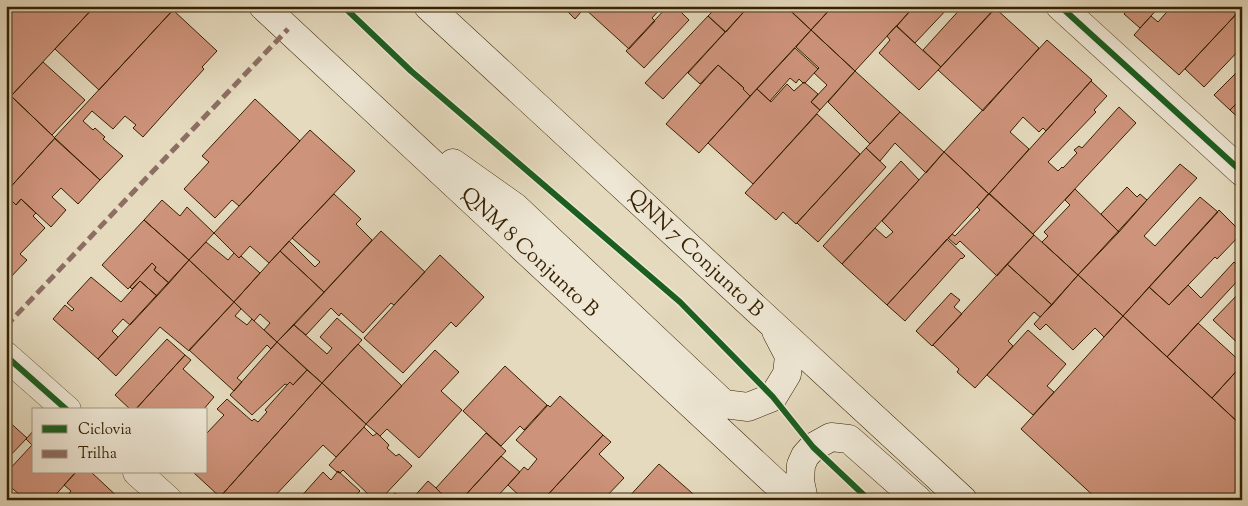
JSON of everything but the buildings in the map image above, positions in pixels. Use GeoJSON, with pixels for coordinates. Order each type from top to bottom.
{"type":"FeatureCollection","features":[{"type":"Feature","properties":{"kind":"main road","name":"QNM 8 Conjunto B"},"geometry":{"type":"LineString","coordinates":[[262,6],[794,500]]}},
{"type":"Feature","properties":{"kind":"main road","name":"QNN 7 Conjunto B"},"geometry":{"type":"LineString","coordinates":[[428,6],[963,500]]}},
{"type":"Feature","properties":{"kind":"main road"},"geometry":{"type":"LineString","coordinates":[[1060,6],[1242,172]]}},
{"type":"Feature","properties":{"kind":"main road"},"geometry":{"type":"LineString","coordinates":[[366,101],[515,207],[724,404],[748,407],[773,397],[787,374],[789,356],[775,327]]}},
{"type":"Feature","properties":{"kind":"main road"},"geometry":{"type":"LineString","coordinates":[[6,356],[65,408]]}},
{"type":"Feature","properties":{"kind":"main road"},"geometry":{"type":"LineString","coordinates":[[804,500],[800,481],[801,465],[805,456],[813,447],[831,437],[849,439],[918,500]]}},
{"type":"Feature","properties":{"kind":"main road"},"geometry":{"type":"LineString","coordinates":[[139,474],[168,500]]}},
{"type":"Feature","properties":{"kind":"marked path"},"geometry":{"type":"LineString","coordinates":[[6,326],[288,29]]}},
{"type":"Feature","properties":{"kind":"cycle path"},"geometry":{"type":"LineString","coordinates":[[343,6],[411,71],[680,302],[773,397],[813,447],[869,500]]}},
{"type":"Feature","properties":{"kind":"cycle path"},"geometry":{"type":"LineString","coordinates":[[1060,6],[1242,172]]}},
{"type":"Feature","properties":{"kind":"cycle path"},"geometry":{"type":"LineString","coordinates":[[6,356],[65,408]]}}]}
